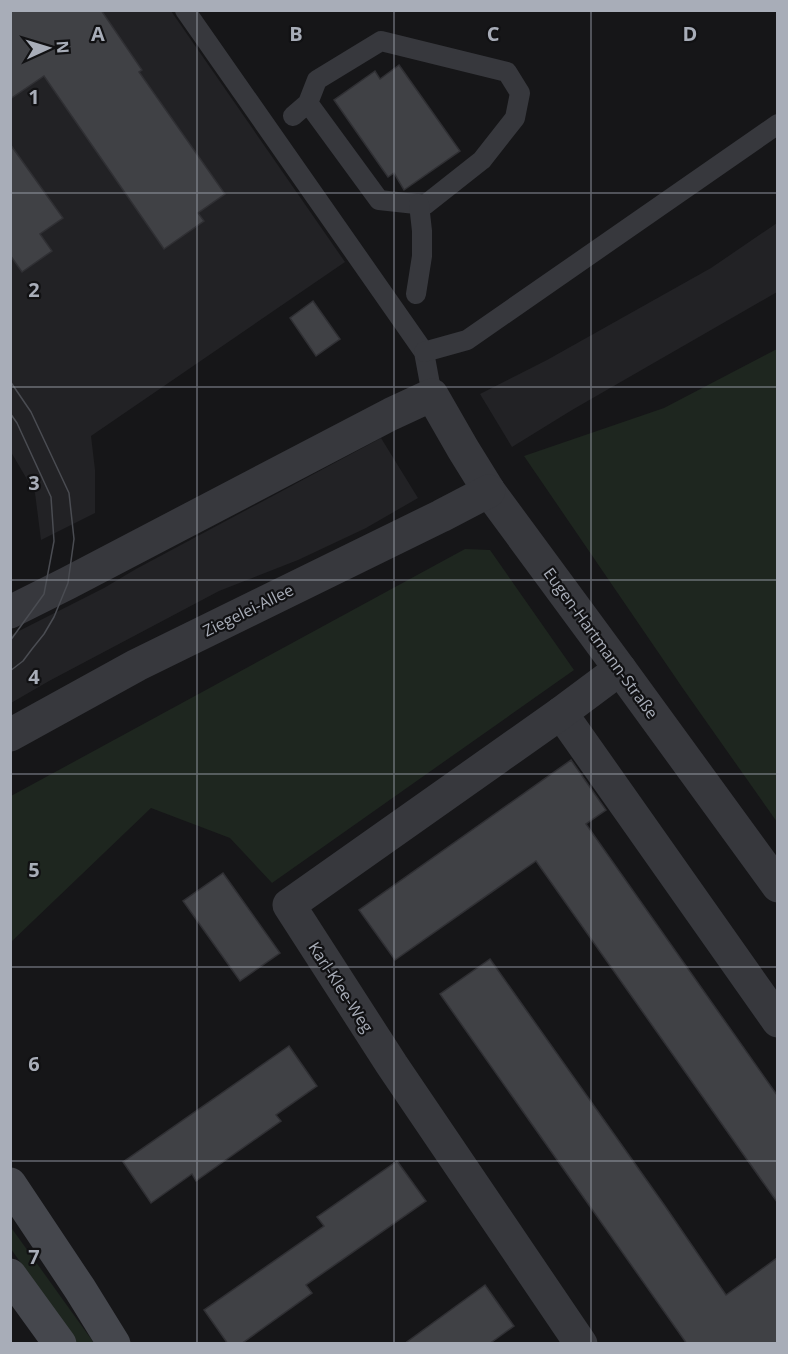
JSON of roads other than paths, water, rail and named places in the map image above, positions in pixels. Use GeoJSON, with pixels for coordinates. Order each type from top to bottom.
{"type":"FeatureCollection","features":[{"type":"Feature","properties":{"kind":"main road"},"geometry":{"type":"LineString","coordinates":[[10,1184],[80,1288],[114,1344]]}},
{"type":"Feature","properties":{"kind":"main road"},"geometry":{"type":"LineString","coordinates":[[10,1275],[60,1344]]}},
{"type":"Feature","properties":{"kind":"street","name":"Eugen-Hartmann-Straße"},"geometry":{"type":"LineString","coordinates":[[432,394],[489,491],[777,886]]}},
{"type":"Feature","properties":{"kind":"street"},"geometry":{"type":"LineString","coordinates":[[10,612],[432,394]]}},
{"type":"Feature","properties":{"kind":"street","name":"Ziegelei-Allee"},"geometry":{"type":"LineString","coordinates":[[10,735],[137,665],[489,491]]}},
{"type":"Feature","properties":{"kind":"street","name":"Karl-Klee-Weg"},"geometry":{"type":"LineString","coordinates":[[581,1344],[392,1065],[289,905],[620,669]]}},
{"type":"Feature","properties":{"kind":"street"},"geometry":{"type":"LineString","coordinates":[[561,713],[777,1021]]}},
{"type":"Feature","properties":{"kind":"lane"},"geometry":{"type":"LineString","coordinates":[[185,10],[424,352],[432,394]]}},
{"type":"Feature","properties":{"kind":"lane"},"geometry":{"type":"LineString","coordinates":[[293,116],[308,103],[317,80],[381,41],[507,72],[520,93],[515,118],[482,160],[425,205],[379,200],[308,103]]}},
{"type":"Feature","properties":{"kind":"lane"},"geometry":{"type":"LineString","coordinates":[[424,352],[467,340],[777,124]]}},
{"type":"Feature","properties":{"kind":"lane"},"geometry":{"type":"LineString","coordinates":[[416,294],[422,256],[419,204]]}},
{"type":"Feature","properties":{"kind":"tram line"},"geometry":{"type":"LineString","coordinates":[[10,381],[31,412],[69,493],[74,539],[68,583],[54,617],[23,661],[10,671]]}},
{"type":"Feature","properties":{"kind":"tram line"},"geometry":{"type":"LineString","coordinates":[[10,413],[17,423],[51,497],[54,541],[44,594],[10,641]]}}]}
